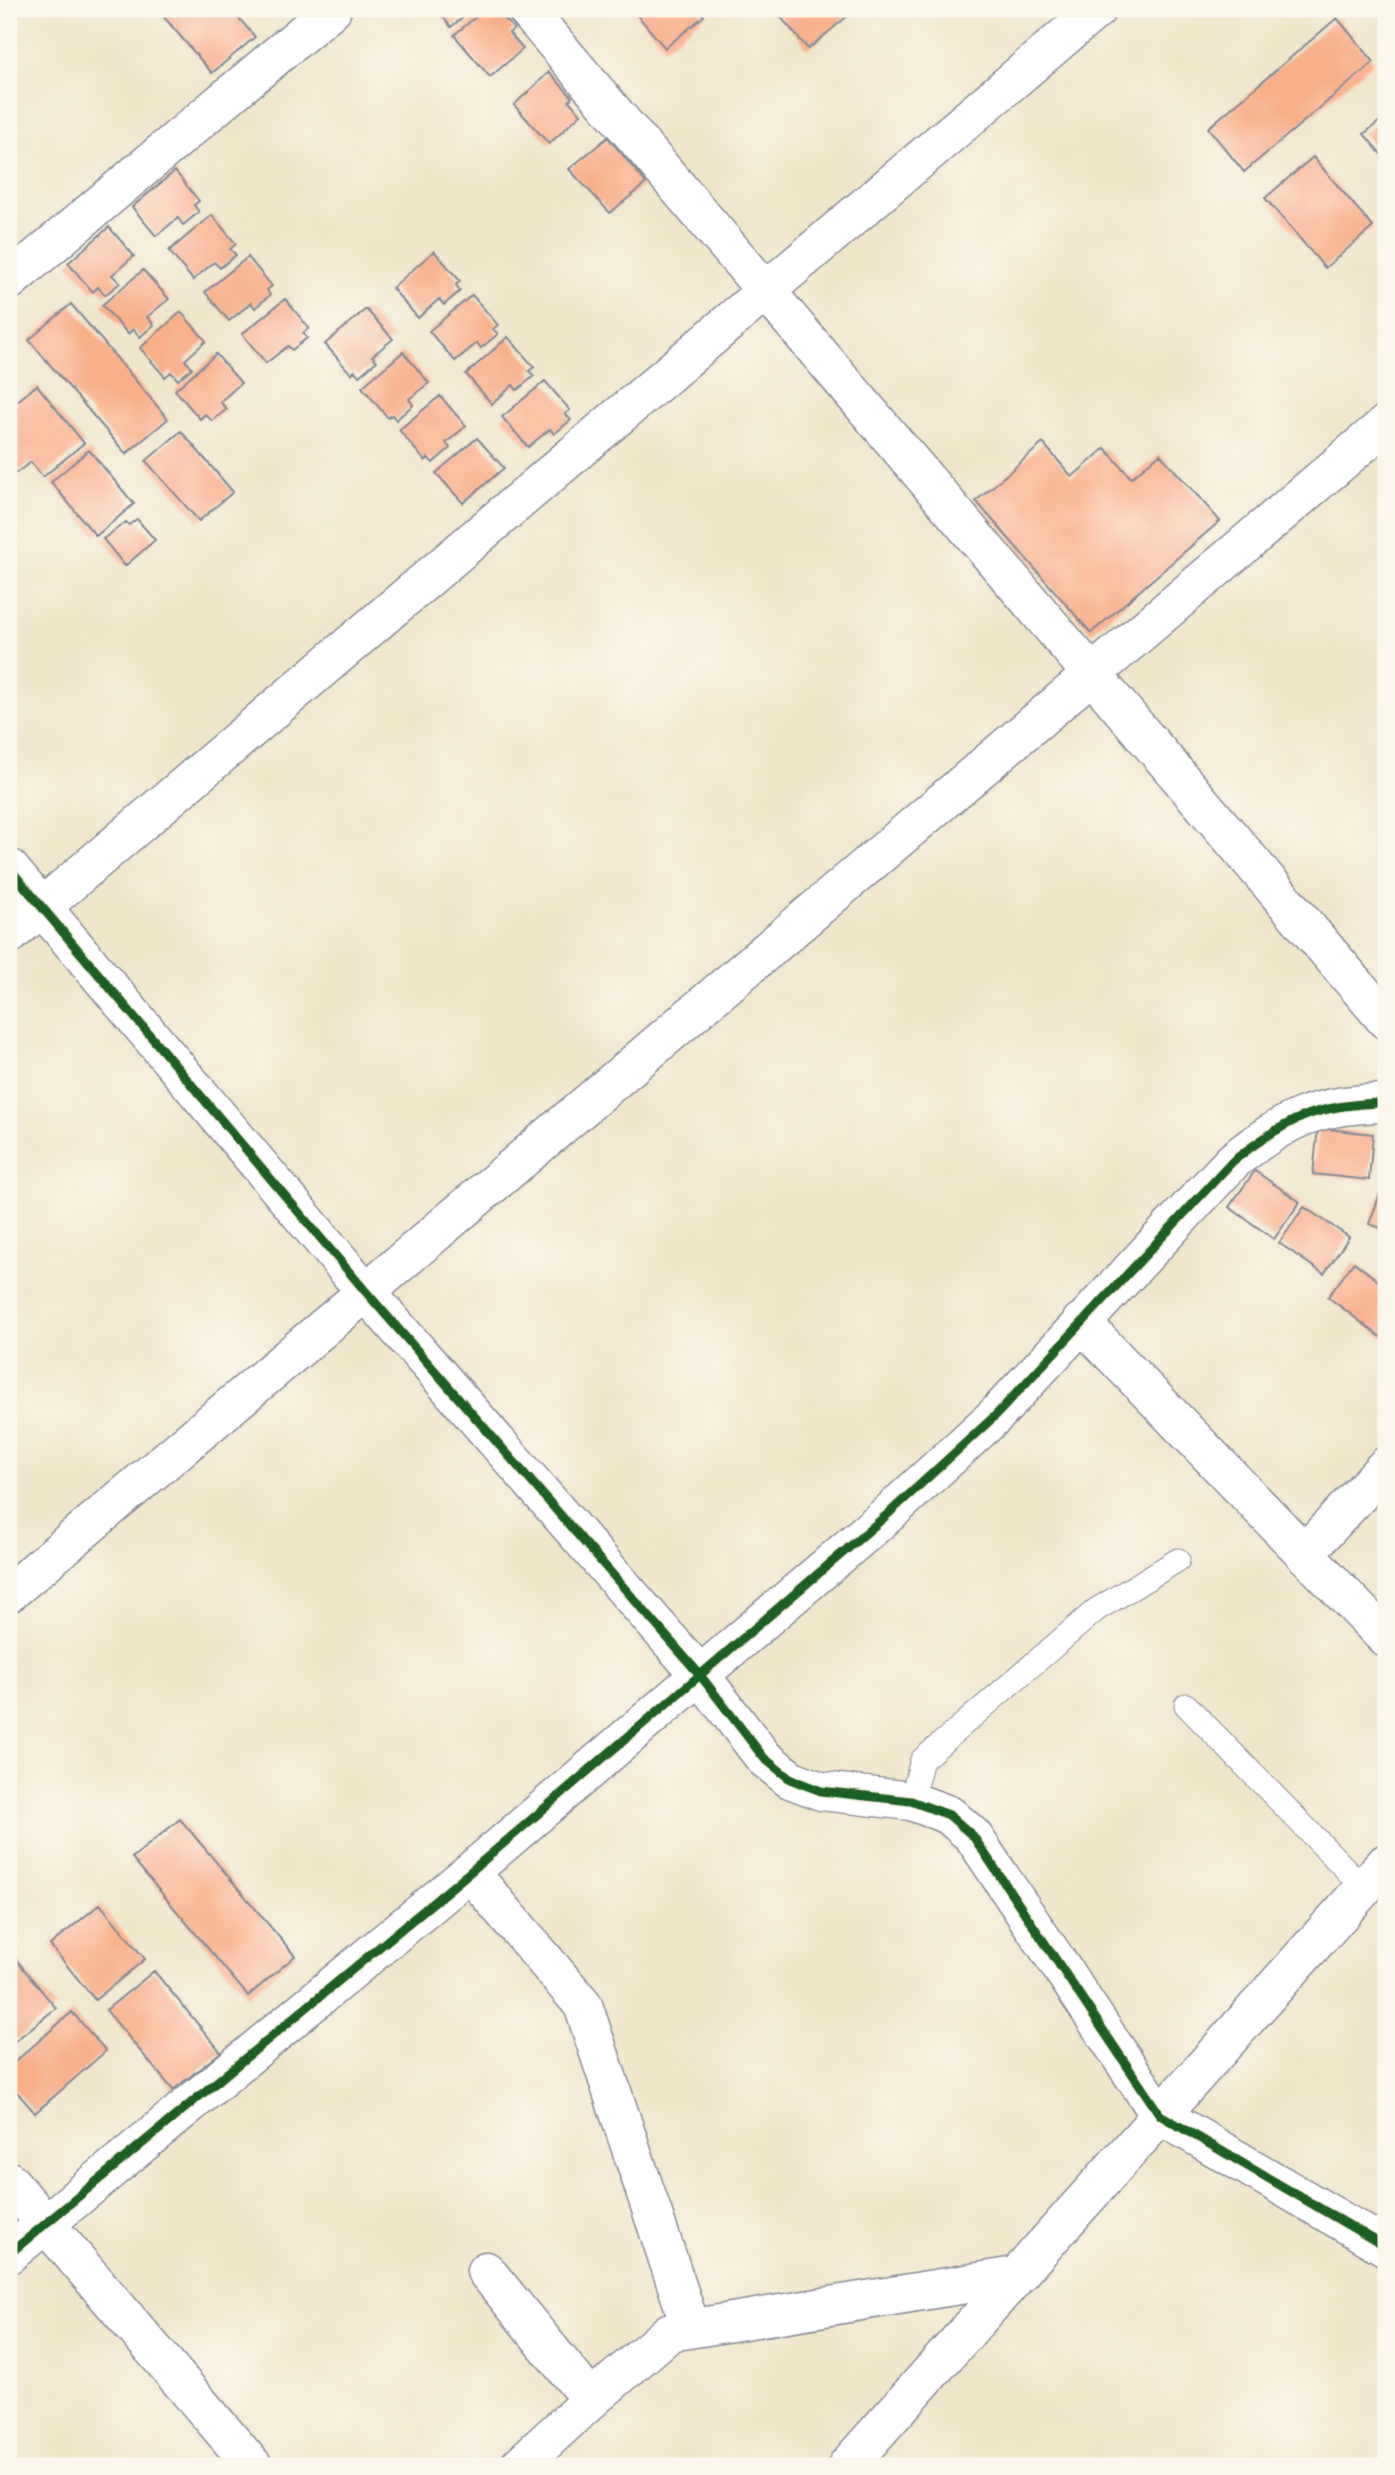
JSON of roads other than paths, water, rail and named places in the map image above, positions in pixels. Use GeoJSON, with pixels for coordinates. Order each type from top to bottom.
{"type":"FeatureCollection","features":[{"type":"Feature","properties":{"kind":"street"},"geometry":{"type":"LineString","coordinates":[[9,281],[332,9]]}},
{"type":"Feature","properties":{"kind":"street"},"geometry":{"type":"LineString","coordinates":[[526,9],[1386,1020]]}},
{"type":"Feature","properties":{"kind":"street"},"geometry":{"type":"LineString","coordinates":[[9,935],[1097,9]]}},
{"type":"Feature","properties":{"kind":"street"},"geometry":{"type":"LineString","coordinates":[[9,1593],[1386,424]]}},
{"type":"Feature","properties":{"kind":"street"},"geometry":{"type":"LineString","coordinates":[[9,869],[366,1292],[700,1675],[764,1758],[790,1779],[821,1791],[911,1801],[949,1815],[973,1836],[1160,2115],[1386,2248]]}},
{"type":"Feature","properties":{"kind":"street"},"geometry":{"type":"LineString","coordinates":[[9,2254],[470,1872],[888,1514],[986,1424],[1233,1161],[1269,1132],[1317,1110],[1353,1104],[1386,1103]]}},
{"type":"Feature","properties":{"kind":"street"},"geometry":{"type":"LineString","coordinates":[[1081,1322],[1386,1638]]}},
{"type":"Feature","properties":{"kind":"street"},"geometry":{"type":"LineString","coordinates":[[1304,1554],[1386,1466]]}},
{"type":"Feature","properties":{"kind":"street"},"geometry":{"type":"LineString","coordinates":[[470,1872],[583,2005],[691,2328]]}},
{"type":"Feature","properties":{"kind":"street"},"geometry":{"type":"LineString","coordinates":[[846,2466],[1375,1875]]}},
{"type":"Feature","properties":{"kind":"street"},"geometry":{"type":"LineString","coordinates":[[9,2181],[253,2466]]}},
{"type":"Feature","properties":{"kind":"street"},"geometry":{"type":"LineString","coordinates":[[485,2271],[591,2400]]}},
{"type":"Feature","properties":{"kind":"street"},"geometry":{"type":"LineString","coordinates":[[519,2466],[670,2332],[1015,2276]]}},
{"type":"Feature","properties":{"kind":"lane"},"geometry":{"type":"LineString","coordinates":[[911,1801],[922,1760],[1096,1610],[1178,1560]]}},
{"type":"Feature","properties":{"kind":"lane"},"geometry":{"type":"LineString","coordinates":[[1186,1704],[1375,1875]]}}]}
